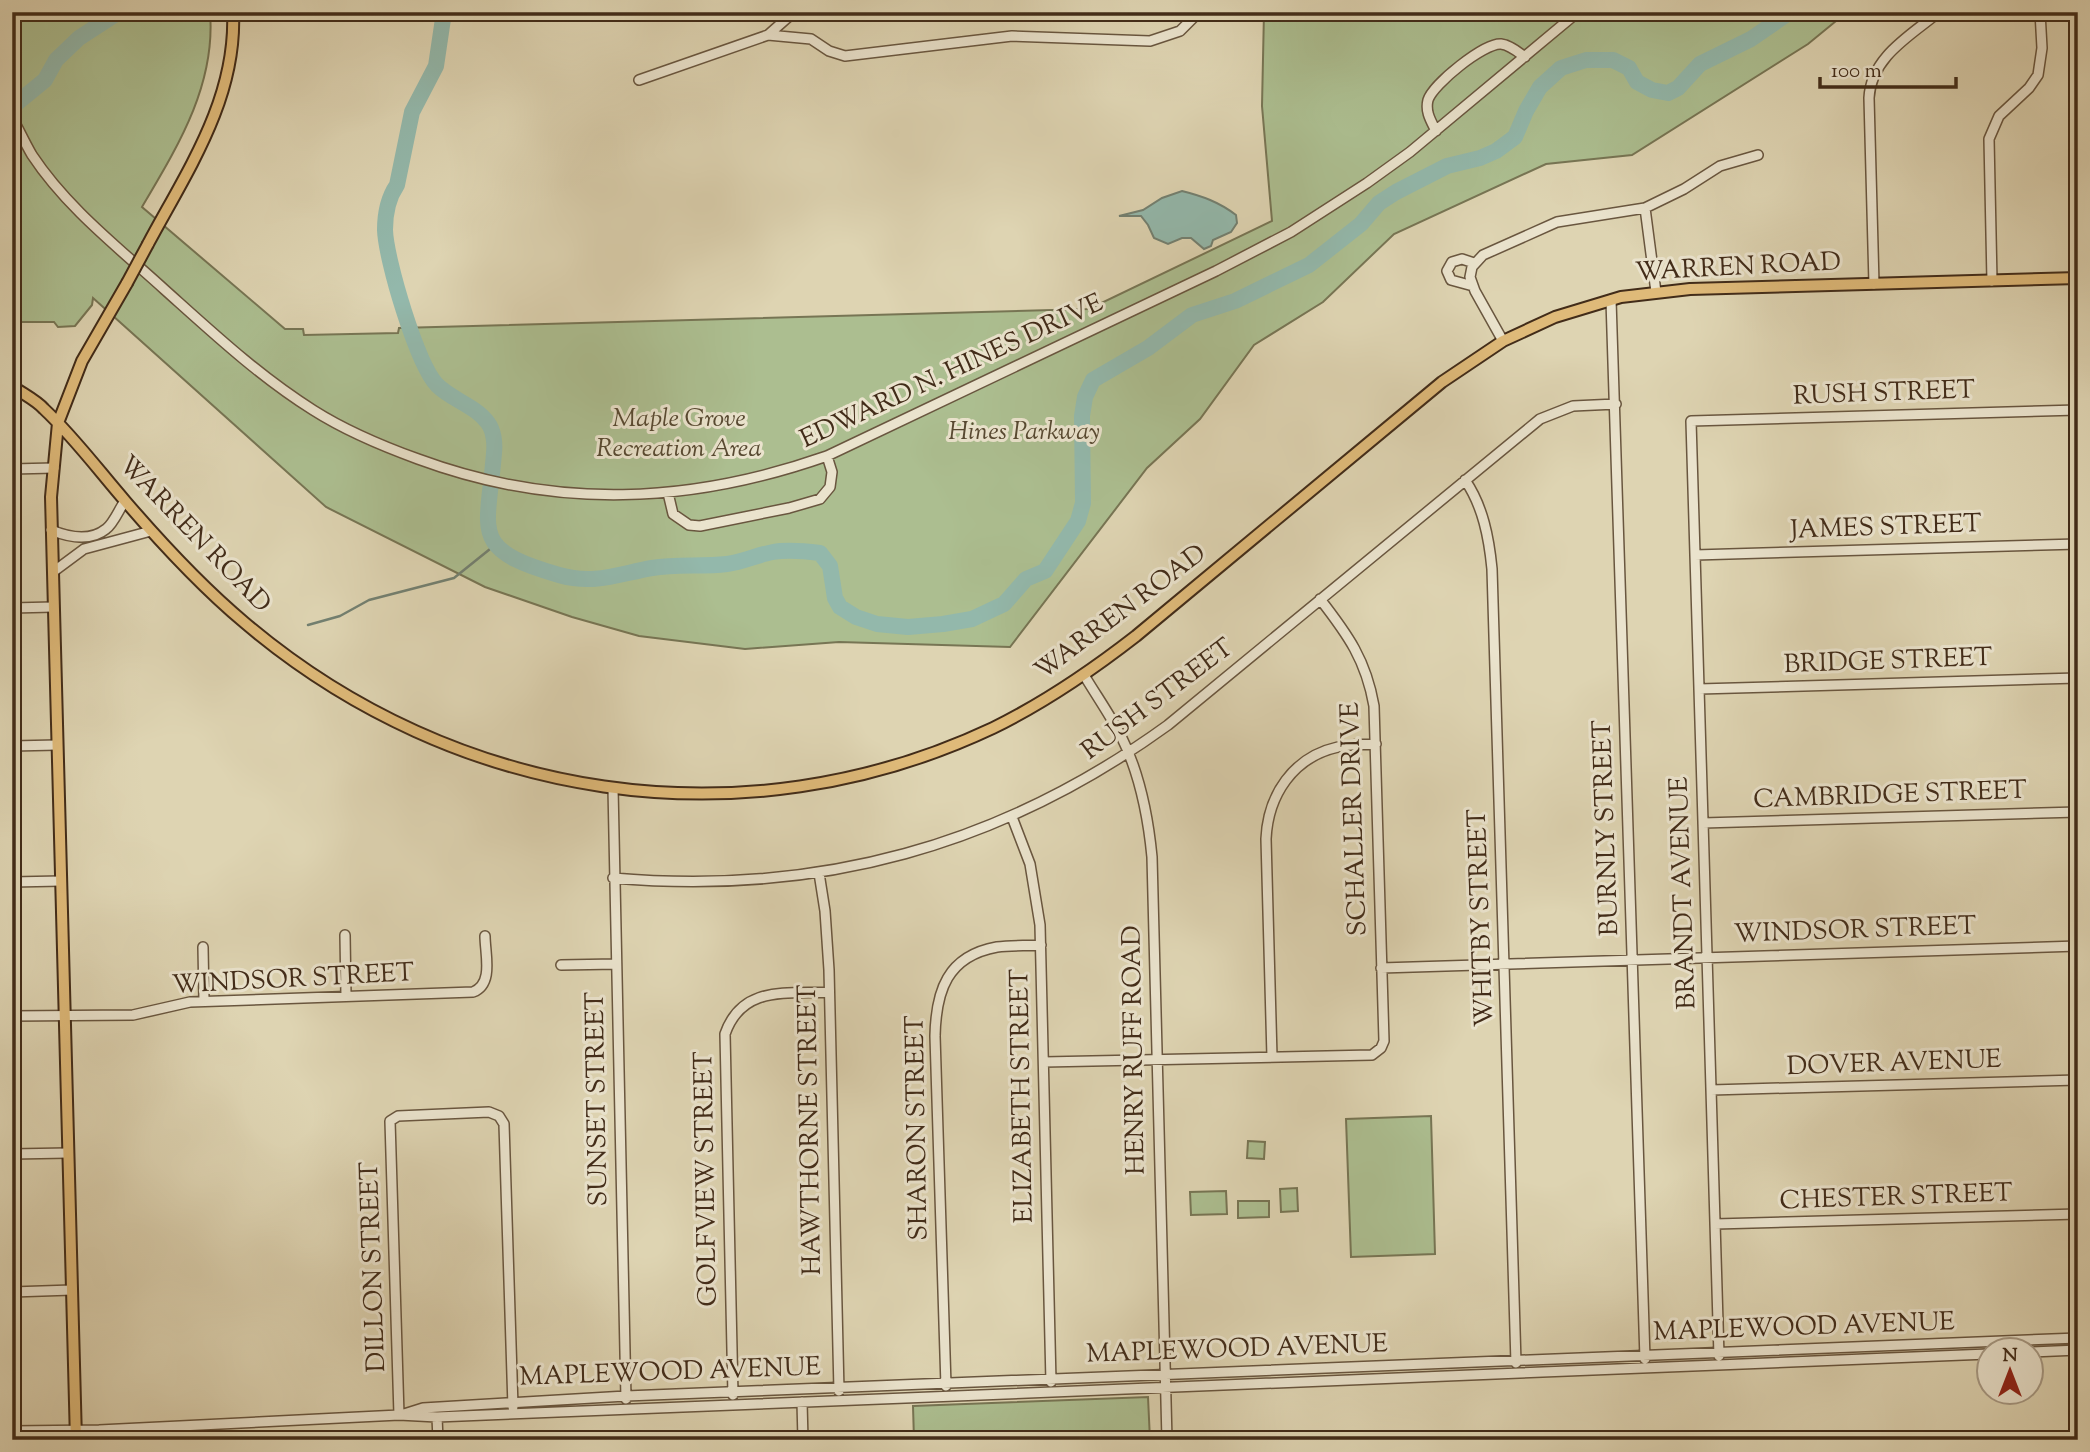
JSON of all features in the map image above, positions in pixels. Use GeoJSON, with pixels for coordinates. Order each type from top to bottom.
{"type":"FeatureCollection","features":[{"type":"Feature","properties":{"kind":"main road"},"geometry":{"type":"LineString","coordinates":[[76,1434],[51,530],[58,423],[82,361],[208,132],[222,99],[231,60],[233,12]]}},
{"type":"Feature","properties":{"kind":"main road","name":"WARREN ROAD"},"geometry":{"type":"LineString","coordinates":[[12,386],[42,406],[151,531],[222,602],[263,638],[314,676],[371,710],[437,742],[500,764],[552,778],[613,788],[671,793],[724,793],[789,787],[858,774],[921,756],[967,739],[1029,709],[1084,675],[1136,636],[1442,382],[1503,341],[1555,317],[1611,300],[1656,292],[2078,278]]}},
{"type":"Feature","properties":{"kind":"street"},"geometry":{"type":"LineString","coordinates":[[639,79],[768,35],[794,12]]}},
{"type":"Feature","properties":{"kind":"street"},"geometry":{"type":"LineString","coordinates":[[768,35],[811,39],[829,51],[845,56],[1012,36],[1150,41],[1181,31],[1199,12]]}},
{"type":"Feature","properties":{"kind":"street","name":"EDWARD N. HINES DRIVE"},"geometry":{"type":"LineString","coordinates":[[12,117],[32,154],[77,210],[248,364],[314,411],[391,449],[470,477],[583,495],[668,493],[755,479],[827,456],[1166,295],[1291,232],[1367,183],[1436,131],[1578,12]]}},
{"type":"Feature","properties":{"kind":"street"},"geometry":{"type":"LineString","coordinates":[[1874,284],[1869,98],[1871,82],[1877,66],[1888,53],[1939,12]]}},
{"type":"Feature","properties":{"kind":"street"},"geometry":{"type":"LineString","coordinates":[[1992,281],[1989,139],[1999,116],[2029,88],[2038,75],[2041,61],[2040,12]]}},
{"type":"Feature","properties":{"kind":"street"},"geometry":{"type":"LineString","coordinates":[[1436,131],[1428,115],[1428,102],[1433,91],[1458,67],[1488,47],[1499,44],[1512,48],[1525,57]]}},
{"type":"Feature","properties":{"kind":"street"},"geometry":{"type":"LineString","coordinates":[[1503,341],[1470,277],[1474,263],[1483,255],[1557,222],[1646,208],[1684,189],[1720,166],[1758,155]]}},
{"type":"Feature","properties":{"kind":"street"},"geometry":{"type":"LineString","coordinates":[[1646,208],[1656,292]]}},
{"type":"Feature","properties":{"kind":"street"},"geometry":{"type":"LineString","coordinates":[[1473,286],[1451,279],[1447,271],[1452,262],[1462,259],[1474,263]]}},
{"type":"Feature","properties":{"kind":"street","name":"BURNLY STREET"},"geometry":{"type":"LineString","coordinates":[[1611,300],[1646,1367]]}},
{"type":"Feature","properties":{"kind":"street","name":"RUSH STREET"},"geometry":{"type":"LineString","coordinates":[[614,878],[714,883],[819,873],[912,852],[1012,817],[1129,754],[1191,708],[1532,424],[1547,414],[1573,406],[1616,404]]}},
{"type":"Feature","properties":{"kind":"street","name":"RUSH STREET"},"geometry":{"type":"LineString","coordinates":[[1691,421],[2078,410]]}},
{"type":"Feature","properties":{"kind":"street","name":"BRANDT AVENUE"},"geometry":{"type":"LineString","coordinates":[[1691,421],[1719,1364]]}},
{"type":"Feature","properties":{"kind":"street"},"geometry":{"type":"LineString","coordinates":[[668,493],[673,514],[689,525],[700,526],[789,508],[820,499],[830,487],[832,472],[827,456]]}},
{"type":"Feature","properties":{"kind":"street"},"geometry":{"type":"LineString","coordinates":[[12,470],[54,468]]}},
{"type":"Feature","properties":{"kind":"street","name":"WHITBY STREET"},"geometry":{"type":"LineString","coordinates":[[1465,480],[1472,489],[1482,515],[1492,569],[1516,1372]]}},
{"type":"Feature","properties":{"kind":"street"},"geometry":{"type":"LineString","coordinates":[[51,530],[65,536],[81,537],[99,533],[106,530],[125,501]]}},
{"type":"Feature","properties":{"kind":"street"},"geometry":{"type":"LineString","coordinates":[[53,572],[84,549],[151,531]]}},
{"type":"Feature","properties":{"kind":"street","name":"JAMES STREET"},"geometry":{"type":"LineString","coordinates":[[1695,555],[2078,544]]}},
{"type":"Feature","properties":{"kind":"street","name":"SCHALLER DRIVE"},"geometry":{"type":"LineString","coordinates":[[1272,1057],[1372,1055],[1379,1051],[1384,1041],[1374,706],[1364,666],[1349,636],[1320,599]]}},
{"type":"Feature","properties":{"kind":"street"},"geometry":{"type":"LineString","coordinates":[[12,608],[53,607]]}},
{"type":"Feature","properties":{"kind":"street","name":"HENRY RUFF ROAD"},"geometry":{"type":"LineString","coordinates":[[1084,675],[1129,754],[1143,796],[1152,857],[1155,1060],[1167,1440]]}},
{"type":"Feature","properties":{"kind":"street","name":"BRIDGE STREET"},"geometry":{"type":"LineString","coordinates":[[1699,689],[2078,678]]}},
{"type":"Feature","properties":{"kind":"street"},"geometry":{"type":"LineString","coordinates":[[1044,1062],[1272,1057],[1266,839],[1270,810],[1285,780],[1308,759],[1338,747],[1376,744]]}},
{"type":"Feature","properties":{"kind":"street"},"geometry":{"type":"LineString","coordinates":[[12,746],[57,745]]}},
{"type":"Feature","properties":{"kind":"street","name":"SUNSET STREET"},"geometry":{"type":"LineString","coordinates":[[613,788],[627,1408]]}},
{"type":"Feature","properties":{"kind":"street","name":"CAMBRIDGE STREET"},"geometry":{"type":"LineString","coordinates":[[1703,823],[2078,812]]}},
{"type":"Feature","properties":{"kind":"street","name":"ELIZABETH STREET"},"geometry":{"type":"LineString","coordinates":[[1012,817],[1026,849],[1039,909],[1052,1391]]}},
{"type":"Feature","properties":{"kind":"street","name":"HAWTHORNE STREET"},"geometry":{"type":"LineString","coordinates":[[819,873],[825,911],[829,992],[839,1399]]}},
{"type":"Feature","properties":{"kind":"street"},"geometry":{"type":"LineString","coordinates":[[12,882],[61,881]]}},
{"type":"Feature","properties":{"kind":"street"},"geometry":{"type":"LineString","coordinates":[[345,935],[346,996]]}},
{"type":"Feature","properties":{"kind":"street","name":"WINDSOR STREET"},"geometry":{"type":"LineString","coordinates":[[12,1016],[133,1015],[182,1003],[204,1001],[473,992],[479,989],[486,977],[485,936]]}},
{"type":"Feature","properties":{"kind":"street","name":"SHARON STREET"},"geometry":{"type":"LineString","coordinates":[[946,1395],[935,1036],[937,1001],[951,973],[973,955],[1000,947],[1041,945]]}},
{"type":"Feature","properties":{"kind":"street","name":"WINDSOR STREET"},"geometry":{"type":"LineString","coordinates":[[1381,968],[2078,946]]}},
{"type":"Feature","properties":{"kind":"street"},"geometry":{"type":"LineString","coordinates":[[204,947],[204,1001]]}},
{"type":"Feature","properties":{"kind":"street"},"geometry":{"type":"LineString","coordinates":[[561,965],[616,964]]}},
{"type":"Feature","properties":{"kind":"street","name":"GOLFVIEW STREET"},"geometry":{"type":"LineString","coordinates":[[733,1404],[725,1034],[735,1013],[756,998],[829,992]]}},
{"type":"Feature","properties":{"kind":"street","name":"DOVER AVENUE"},"geometry":{"type":"LineString","coordinates":[[1711,1090],[2078,1080]]}},
{"type":"Feature","properties":{"kind":"street","name":"DILLON STREET"},"geometry":{"type":"LineString","coordinates":[[399,1415],[390,1121],[397,1116],[494,1113],[501,1118],[505,1128],[513,1401]]}},
{"type":"Feature","properties":{"kind":"street"},"geometry":{"type":"LineString","coordinates":[[12,1154],[68,1153]]}},
{"type":"Feature","properties":{"kind":"street","name":"CHESTER STREET"},"geometry":{"type":"LineString","coordinates":[[1715,1224],[2078,1214]]}},
{"type":"Feature","properties":{"kind":"street"},"geometry":{"type":"LineString","coordinates":[[12,1292],[72,1290]]}},
{"type":"Feature","properties":{"kind":"street","name":"MAPLEWOOD AVENUE"},"geometry":{"type":"LineString","coordinates":[[399,1415],[423,1408],[513,1401],[2078,1338]]}},
{"type":"Feature","properties":{"kind":"street"},"geometry":{"type":"LineString","coordinates":[[1901,1345],[1902,1357]]}},
{"type":"Feature","properties":{"kind":"street"},"geometry":{"type":"LineString","coordinates":[[2044,1351],[2078,1350]]}},
{"type":"Feature","properties":{"kind":"street","name":"MAPLEWOOD AVENUE"},"geometry":{"type":"LineString","coordinates":[[12,1431],[76,1434],[399,1415],[437,1417],[1974,1355]]}},
{"type":"Feature","properties":{"kind":"street"},"geometry":{"type":"LineString","coordinates":[[1236,1371],[1236,1383]]}},
{"type":"Feature","properties":{"kind":"street"},"geometry":{"type":"LineString","coordinates":[[513,1401],[514,1413]]}},
{"type":"Feature","properties":{"kind":"street"},"geometry":{"type":"LineString","coordinates":[[802,1402],[803,1440]]}},
{"type":"Feature","properties":{"kind":"street"},"geometry":{"type":"LineString","coordinates":[[437,1417],[438,1440]]}},
{"type":"Feature","properties":{"kind":"green space","name":"Hines Parkway"},"geometry":{"type":"Polygon","coordinates":[[[12,12],[210,12],[207,65],[201,90],[181,138],[142,207],[285,329],[303,329],[304,335],[398,333],[399,328],[1089,309],[1272,221],[1262,106],[1264,12],[1847,12],[1808,44],[1632,155],[1546,164],[1394,234],[1323,302],[1254,345],[1200,419],[1147,468],[1010,647],[839,642],[745,649],[639,636],[572,617],[485,587],[326,507],[93,298],[92,305],[75,326],[58,327],[54,322],[12,322],[12,12]]]}},
{"type":"Feature","properties":{"kind":"green space"},"geometry":{"type":"Polygon","coordinates":[[[1431,1116],[1435,1254],[1351,1257],[1346,1119],[1431,1116]]]}},
{"type":"Feature","properties":{"kind":"green space"},"geometry":{"type":"Polygon","coordinates":[[[1248,1141],[1265,1142],[1264,1159],[1247,1158],[1248,1141]]]}},
{"type":"Feature","properties":{"kind":"green space"},"geometry":{"type":"Polygon","coordinates":[[[1297,1188],[1298,1211],[1281,1212],[1280,1189],[1297,1188]]]}},
{"type":"Feature","properties":{"kind":"green space"},"geometry":{"type":"Polygon","coordinates":[[[1226,1191],[1227,1214],[1191,1215],[1190,1192],[1226,1191]]]}},
{"type":"Feature","properties":{"kind":"green space"},"geometry":{"type":"Polygon","coordinates":[[[1238,1201],[1269,1201],[1269,1217],[1238,1218],[1238,1201]]]}},
{"type":"Feature","properties":{"kind":"green space"},"geometry":{"type":"Polygon","coordinates":[[[1148,1397],[1150,1440],[914,1440],[913,1406],[1148,1397]]]}},
{"type":"Feature","properties":{"kind":"water"},"geometry":{"type":"Polygon","coordinates":[[[1182,191],[1210,200],[1236,215],[1237,223],[1231,232],[1213,240],[1211,246],[1204,249],[1191,238],[1182,238],[1168,244],[1154,238],[1141,216],[1119,216],[1143,210],[1162,198],[1182,191]]]}},
{"type":"Feature","properties":{"kind":"waterway"},"geometry":{"type":"LineString","coordinates":[[12,107],[45,80],[56,60],[79,38],[119,12]]}},
{"type":"Feature","properties":{"kind":"waterway"},"geometry":{"type":"LineString","coordinates":[[444,12],[436,66],[412,112],[397,185],[388,206],[385,230],[404,311],[429,374],[443,390],[483,417],[492,430],[494,449],[488,519],[490,534],[497,546],[530,566],[584,579],[606,578],[661,567],[727,564],[779,551],[820,553],[830,566],[835,598],[840,607],[856,617],[877,624],[908,627],[972,619],[1004,604],[1026,579],[1045,571],[1078,521],[1083,503],[1082,416],[1085,397],[1093,380],[1148,348],[1192,315],[1235,301],[1309,265],[1361,224],[1379,203],[1396,192],[1447,166],[1496,151],[1515,137],[1540,87],[1561,68],[1586,60],[1613,60],[1629,68],[1637,82],[1652,90],[1668,93],[1678,88],[1700,64],[1751,39],[1790,12]]}},
{"type":"Feature","properties":{"kind":"waterway"},"geometry":{"type":"LineString","coordinates":[[308,625],[340,616],[369,600],[454,578],[495,545]]}},
{"type":"Feature","properties":{"kind":"park label","name":"Maple Grove Recreation Area"},"geometry":{"type":"Point","coordinates":[679,434]}}]}
